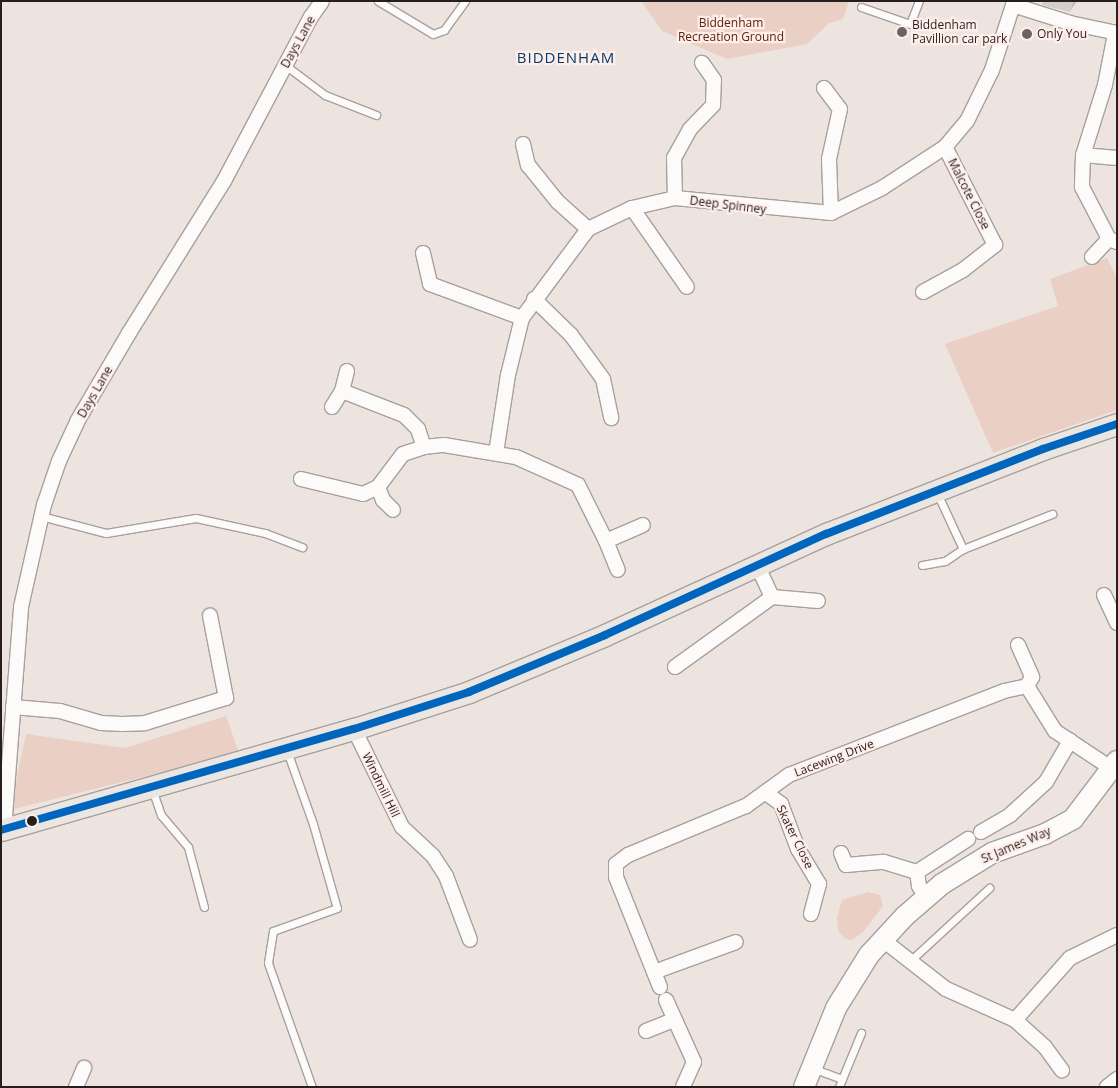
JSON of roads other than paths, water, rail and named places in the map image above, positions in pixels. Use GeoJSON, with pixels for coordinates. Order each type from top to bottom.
{"type":"FeatureCollection","features":[{"type":"Feature","properties":{"kind":"main road"},"geometry":{"type":"LineString","coordinates":[[3,829],[354,729],[501,680],[757,565],[936,490],[1117,424]]}},
{"type":"Feature","properties":{"kind":"street","name":"Days Lane"},"geometry":{"type":"LineString","coordinates":[[3,829],[4,764],[13,707],[21,607],[41,516],[59,461],[78,420],[224,181],[285,65],[322,1]]}},
{"type":"Feature","properties":{"kind":"street"},"geometry":{"type":"LineString","coordinates":[[824,88],[840,109],[829,160],[831,213],[882,188],[945,147],[967,120],[992,70],[1008,3],[1116,34],[1104,85],[1083,155],[1082,187],[1113,241],[1092,257]]}},
{"type":"Feature","properties":{"kind":"street"},"geometry":{"type":"LineString","coordinates":[[675,198],[674,158],[690,129],[713,105],[714,80],[702,63]]}},
{"type":"Feature","properties":{"kind":"street"},"geometry":{"type":"LineString","coordinates":[[523,144],[528,165],[558,202],[588,229]]}},
{"type":"Feature","properties":{"kind":"street","name":"Malcote Close"},"geometry":{"type":"LineString","coordinates":[[923,292],[963,270],[995,245],[945,147]]}},
{"type":"Feature","properties":{"kind":"street"},"geometry":{"type":"LineString","coordinates":[[1083,155],[1117,158]]}},
{"type":"Feature","properties":{"kind":"street","name":"Deep Spinney"},"geometry":{"type":"LineString","coordinates":[[496,453],[508,375],[522,318],[534,299],[588,229],[632,208],[675,198],[831,213]]}},
{"type":"Feature","properties":{"kind":"street"},"geometry":{"type":"LineString","coordinates":[[632,208],[687,287]]}},
{"type":"Feature","properties":{"kind":"street"},"geometry":{"type":"LineString","coordinates":[[423,253],[430,284],[522,318]]}},
{"type":"Feature","properties":{"kind":"street"},"geometry":{"type":"LineString","coordinates":[[534,299],[571,335],[603,379],[611,418]]}},
{"type":"Feature","properties":{"kind":"street"},"geometry":{"type":"LineString","coordinates":[[332,407],[342,391],[347,371]]}},
{"type":"Feature","properties":{"kind":"street"},"geometry":{"type":"LineString","coordinates":[[342,391],[404,415],[418,429],[424,447]]}},
{"type":"Feature","properties":{"kind":"street"},"geometry":{"type":"LineString","coordinates":[[301,479],[363,494],[378,487],[403,454],[424,447],[444,445],[516,457],[578,485],[618,570]]}},
{"type":"Feature","properties":{"kind":"street"},"geometry":{"type":"LineString","coordinates":[[378,487],[383,500],[394,510]]}},
{"type":"Feature","properties":{"kind":"street"},"geometry":{"type":"LineString","coordinates":[[606,541],[643,525]]}},
{"type":"Feature","properties":{"kind":"street"},"geometry":{"type":"LineString","coordinates":[[757,565],[772,597]]}},
{"type":"Feature","properties":{"kind":"street"},"geometry":{"type":"LineString","coordinates":[[1104,594],[1117,623]]}},
{"type":"Feature","properties":{"kind":"street"},"geometry":{"type":"LineString","coordinates":[[675,667],[772,597],[818,600]]}},
{"type":"Feature","properties":{"kind":"street"},"geometry":{"type":"LineString","coordinates":[[13,707],[60,711],[101,723],[122,724],[154,721],[226,698],[210,616]]}},
{"type":"Feature","properties":{"kind":"street"},"geometry":{"type":"LineString","coordinates":[[1018,645],[1032,677],[1027,686],[1055,731],[1114,764]]}},
{"type":"Feature","properties":{"kind":"street","name":"Lacewing Drive"},"geometry":{"type":"LineString","coordinates":[[654,972],[616,877],[616,864],[628,855],[746,806],[766,794],[790,775],[1004,691],[1027,686]]}},
{"type":"Feature","properties":{"kind":"street","name":"Windmill Hill"},"geometry":{"type":"LineString","coordinates":[[354,729],[402,826],[434,856],[446,876],[470,940]]}},
{"type":"Feature","properties":{"kind":"street"},"geometry":{"type":"LineString","coordinates":[[981,832],[1010,816],[1046,782],[1070,741]]}},
{"type":"Feature","properties":{"kind":"street","name":"St James Way"},"geometry":{"type":"LineString","coordinates":[[804,1087],[836,1008],[870,955],[884,940],[926,897],[992,853],[1045,834],[1073,819],[1114,764]]}},
{"type":"Feature","properties":{"kind":"street","name":"Skater Close"},"geometry":{"type":"LineString","coordinates":[[766,794],[781,804],[798,849],[819,884],[811,914]]}},
{"type":"Feature","properties":{"kind":"street","name":"St James Way"},"geometry":{"type":"LineString","coordinates":[[917,872],[968,839]]}},
{"type":"Feature","properties":{"kind":"street"},"geometry":{"type":"LineString","coordinates":[[841,853],[846,865],[884,862],[917,872],[919,886],[926,897]]}},
{"type":"Feature","properties":{"kind":"street"},"geometry":{"type":"LineString","coordinates":[[1015,1020],[1070,958],[1117,935]]}},
{"type":"Feature","properties":{"kind":"street"},"geometry":{"type":"LineString","coordinates":[[884,940],[946,989],[1015,1020],[1045,1047],[1062,1070]]}},
{"type":"Feature","properties":{"kind":"street"},"geometry":{"type":"LineString","coordinates":[[660,987],[654,972],[736,942]]}},
{"type":"Feature","properties":{"kind":"street"},"geometry":{"type":"LineString","coordinates":[[666,1000],[694,1062],[683,1087]]}},
{"type":"Feature","properties":{"kind":"street"},"geometry":{"type":"LineString","coordinates":[[646,1031],[675,1019]]}},
{"type":"Feature","properties":{"kind":"street"},"geometry":{"type":"LineString","coordinates":[[76,1087],[84,1068]]}},
{"type":"Feature","properties":{"kind":"street"},"geometry":{"type":"LineString","coordinates":[[1108,1087],[1117,1079]]}},
{"type":"Feature","properties":{"kind":"lane"},"geometry":{"type":"LineString","coordinates":[[378,1],[433,34],[444,30],[464,1]]}},
{"type":"Feature","properties":{"kind":"lane"},"geometry":{"type":"LineString","coordinates":[[861,7],[910,24],[919,1]]}},
{"type":"Feature","properties":{"kind":"lane"},"geometry":{"type":"LineString","coordinates":[[285,65],[326,96],[376,115]]}},
{"type":"Feature","properties":{"kind":"lane"},"geometry":{"type":"LineString","coordinates":[[936,490],[963,549]]}},
{"type":"Feature","properties":{"kind":"lane"},"geometry":{"type":"LineString","coordinates":[[922,565],[945,561],[963,549],[1052,514]]}},
{"type":"Feature","properties":{"kind":"lane"},"geometry":{"type":"LineString","coordinates":[[41,516],[106,534],[196,518],[266,533],[302,547]]}},
{"type":"Feature","properties":{"kind":"lane"},"geometry":{"type":"LineString","coordinates":[[286,748],[337,908],[273,931],[268,963],[312,1087]]}},
{"type":"Feature","properties":{"kind":"lane"},"geometry":{"type":"LineString","coordinates":[[151,786],[161,815],[188,846],[204,907]]}},
{"type":"Feature","properties":{"kind":"lane"},"geometry":{"type":"LineString","coordinates":[[910,961],[989,888]]}},
{"type":"Feature","properties":{"kind":"lane"},"geometry":{"type":"LineString","coordinates":[[812,1068],[841,1083],[861,1033]]}},
{"type":"Feature","properties":{"kind":"place","name":"Biddenham Pavillion car park"},"geometry":{"type":"Point","coordinates":[902,32]}},
{"type":"Feature","properties":{"kind":"place","name":"Only You"},"geometry":{"type":"Point","coordinates":[1027,34]}},
{"type":"Feature","properties":{"kind":"district","name":"BIDDENHAM"},"geometry":{"type":"Point","coordinates":[566,58]}},
{"type":"Feature","properties":{"kind":"park label","name":"Biddenham Recreation Ground"},"geometry":{"type":"Point","coordinates":[731,30]}}]}
